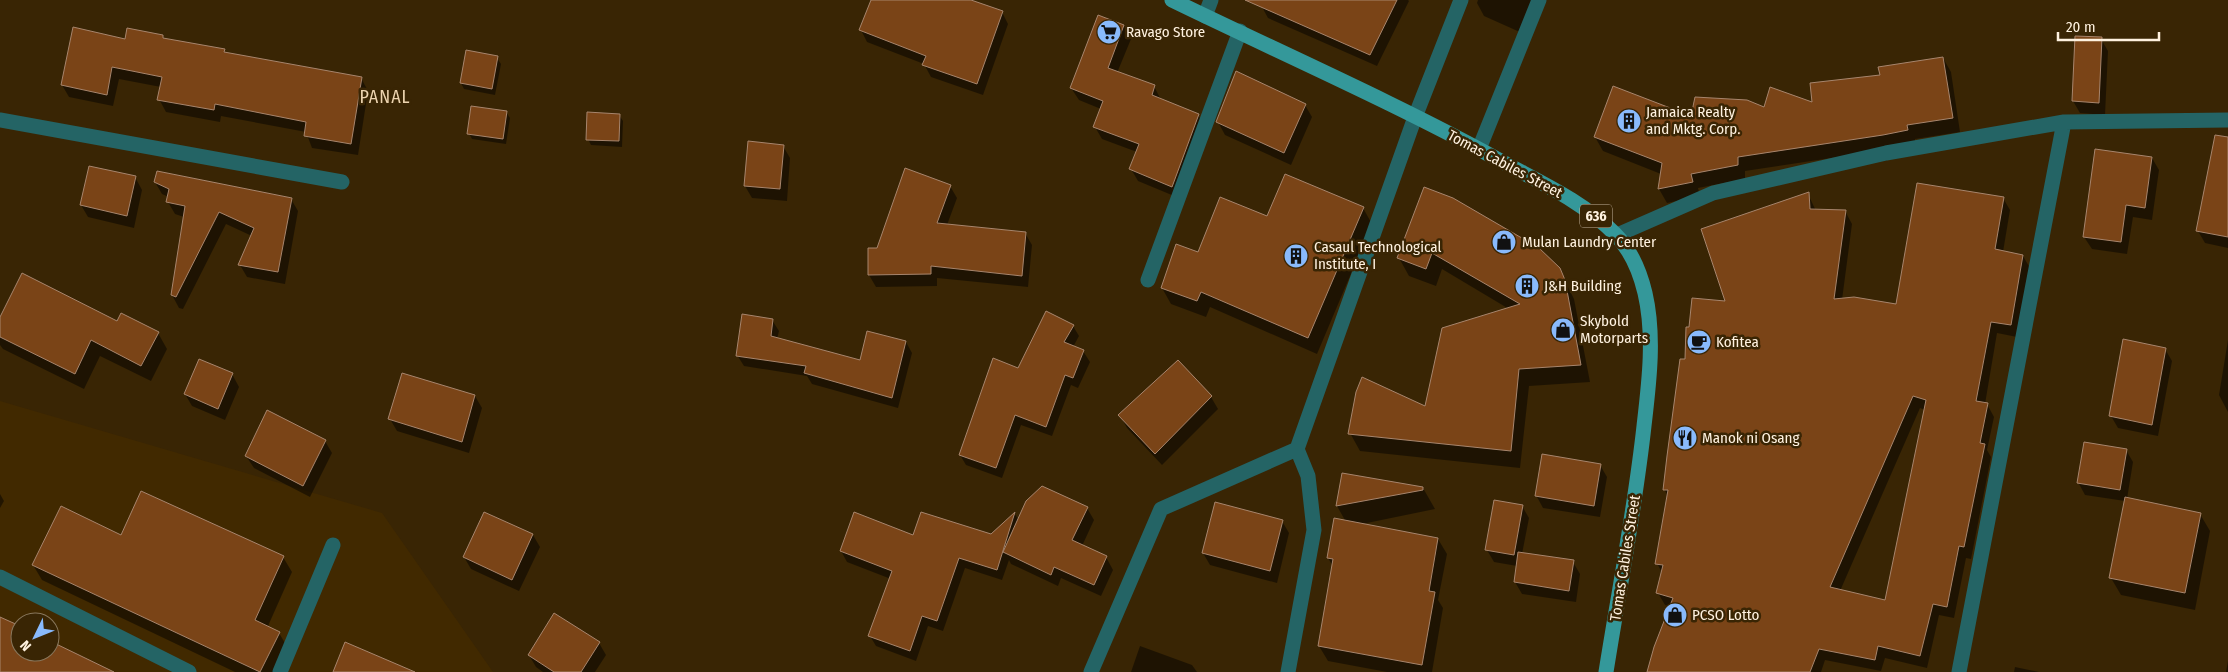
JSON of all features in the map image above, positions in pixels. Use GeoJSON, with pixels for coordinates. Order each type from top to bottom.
{"type":"FeatureCollection","features":[{"type":"Feature","properties":{"kind":"main road","name":"Tomas Cabiles Street"},"geometry":{"type":"LineString","coordinates":[[1172,0],[1240,31],[1479,149],[1595,215],[1617,236],[1628,250],[1637,268],[1645,294],[1650,325],[1649,385],[1640,461],[1606,672]]}},
{"type":"Feature","properties":{"kind":"street"},"geometry":{"type":"LineString","coordinates":[[1205,16],[1211,0]]}},
{"type":"Feature","properties":{"kind":"street"},"geometry":{"type":"LineString","coordinates":[[1288,672],[1314,530],[1308,476],[1297,449],[1415,117],[1462,0]]}},
{"type":"Feature","properties":{"kind":"street"},"geometry":{"type":"LineString","coordinates":[[1479,149],[1539,0]]}},
{"type":"Feature","properties":{"kind":"street"},"geometry":{"type":"LineString","coordinates":[[1148,280],[1240,31]]}},
{"type":"Feature","properties":{"kind":"street"},"geometry":{"type":"LineString","coordinates":[[0,120],[342,182]]}},
{"type":"Feature","properties":{"kind":"street"},"geometry":{"type":"LineString","coordinates":[[1617,236],[1713,193],[1886,154],[2064,122],[2228,120]]}},
{"type":"Feature","properties":{"kind":"street"},"geometry":{"type":"LineString","coordinates":[[1959,672],[2064,122]]}},
{"type":"Feature","properties":{"kind":"street"},"geometry":{"type":"LineString","coordinates":[[1091,672],[1161,510],[1297,449]]}},
{"type":"Feature","properties":{"kind":"street"},"geometry":{"type":"LineString","coordinates":[[280,672],[333,545]]}},
{"type":"Feature","properties":{"kind":"street"},"geometry":{"type":"LineString","coordinates":[[0,577],[189,672]]}},
{"type":"Feature","properties":{"kind":"shaded area"},"geometry":{"type":"Polygon","coordinates":[[[0,401],[382,513],[493,672],[0,672],[0,401]]]}},
{"type":"Feature","properties":{"kind":"building"},"geometry":{"type":"Polygon","coordinates":[[[871,0],[971,0],[1003,11],[977,84],[922,65],[926,56],[859,30],[871,0]]]}},
{"type":"Feature","properties":{"kind":"building"},"geometry":{"type":"Polygon","coordinates":[[[1245,0],[1397,0],[1370,55],[1245,0]]]}},
{"type":"Feature","properties":{"kind":"building"},"geometry":{"type":"Polygon","coordinates":[[[1098,15],[1124,25],[1108,68],[1155,85],[1152,95],[1199,114],[1172,187],[1129,169],[1139,144],[1093,127],[1103,101],[1070,88],[1098,15]]]}},
{"type":"Feature","properties":{"kind":"building"},"geometry":{"type":"Polygon","coordinates":[[[73,27],[125,39],[127,28],[163,35],[163,38],[225,49],[224,52],[362,77],[351,144],[304,136],[306,122],[215,104],[214,110],[157,100],[162,77],[112,67],[107,95],[61,85],[73,27]]]}},
{"type":"Feature","properties":{"kind":"building"},"geometry":{"type":"Polygon","coordinates":[[[2075,36],[2102,37],[2099,103],[2072,101],[2075,36]]]}},
{"type":"Feature","properties":{"kind":"building"},"geometry":{"type":"Polygon","coordinates":[[[466,50],[498,56],[492,89],[460,83],[466,50]]]}},
{"type":"Feature","properties":{"kind":"building"},"geometry":{"type":"Polygon","coordinates":[[[1943,57],[1953,118],[1907,125],[1908,130],[1883,135],[1738,157],[1738,165],[1691,174],[1693,182],[1658,189],[1662,163],[1594,137],[1613,86],[1691,116],[1695,97],[1747,100],[1764,107],[1770,87],[1812,102],[1810,83],[1880,75],[1878,67],[1943,57]]]}},
{"type":"Feature","properties":{"kind":"building"},"geometry":{"type":"Polygon","coordinates":[[[1236,71],[1306,104],[1284,153],[1216,122],[1236,71]]]}},
{"type":"Feature","properties":{"kind":"building"},"geometry":{"type":"Polygon","coordinates":[[[471,106],[507,111],[503,139],[467,134],[471,106]]]}},
{"type":"Feature","properties":{"kind":"building"},"geometry":{"type":"Polygon","coordinates":[[[587,112],[620,114],[619,141],[586,140],[587,112]]]}},
{"type":"Feature","properties":{"kind":"building"},"geometry":{"type":"Polygon","coordinates":[[[2215,135],[2228,137],[2228,237],[2196,231],[2215,135]]]}},
{"type":"Feature","properties":{"kind":"building"},"geometry":{"type":"Polygon","coordinates":[[[748,141],[784,145],[780,189],[744,186],[748,141]]]}},
{"type":"Feature","properties":{"kind":"building"},"geometry":{"type":"Polygon","coordinates":[[[2095,149],[2152,157],[2145,208],[2126,205],[2121,242],[2083,237],[2095,149]]]}},
{"type":"Feature","properties":{"kind":"building"},"geometry":{"type":"Polygon","coordinates":[[[89,166],[136,176],[127,216],[80,205],[89,166]]]}},
{"type":"Feature","properties":{"kind":"building"},"geometry":{"type":"Polygon","coordinates":[[[905,168],[951,185],[937,223],[1026,232],[1022,276],[931,266],[931,274],[868,275],[868,248],[877,248],[905,168]]]}},
{"type":"Feature","properties":{"kind":"building"},"geometry":{"type":"Polygon","coordinates":[[[157,171],[292,198],[278,272],[238,265],[254,228],[219,212],[176,297],[171,295],[185,206],[166,202],[169,189],[154,182],[157,171]]]}},
{"type":"Feature","properties":{"kind":"building","name":"Casaul Technological Institute, I"},"geometry":{"type":"Polygon","coordinates":[[[1285,174],[1364,207],[1308,338],[1201,292],[1197,301],[1161,288],[1176,244],[1198,252],[1220,197],[1267,216],[1285,174]]]}},
{"type":"Feature","properties":{"kind":"building"},"geometry":{"type":"Polygon","coordinates":[[[1917,183],[2004,197],[1995,249],[2023,255],[2011,325],[1991,322],[1976,401],[1988,403],[1980,443],[1985,444],[1964,547],[1959,546],[1947,607],[1933,604],[1920,656],[1878,646],[1875,660],[1819,649],[1810,672],[1647,672],[1654,647],[1673,598],[1656,593],[1663,565],[1655,564],[1668,490],[1663,490],[1680,359],[1685,359],[1686,327],[1689,327],[1692,298],[1725,301],[1701,229],[1809,192],[1810,209],[1846,210],[1834,299],[1854,297],[1896,304],[1917,183]],[[1913,396],[1830,587],[1885,600],[1926,400],[1913,396]]]}},
{"type":"Feature","properties":{"kind":"building"},"geometry":{"type":"Polygon","coordinates":[[[1424,187],[1453,198],[1539,248],[1560,268],[1565,280],[1581,365],[1519,369],[1511,451],[1348,434],[1356,392],[1362,377],[1425,406],[1442,328],[1520,304],[1432,253],[1426,269],[1397,258],[1424,187]]]}},
{"type":"Feature","properties":{"kind":"building"},"geometry":{"type":"Polygon","coordinates":[[[22,273],[117,321],[121,313],[159,332],[141,366],[91,340],[75,374],[0,337],[0,317],[22,273]]]}},
{"type":"Feature","properties":{"kind":"building"},"geometry":{"type":"Polygon","coordinates":[[[1046,311],[1074,325],[1064,342],[1084,350],[1073,378],[1065,375],[1046,427],[1015,415],[996,468],[959,455],[993,358],[1018,368],[1046,311]]]}},
{"type":"Feature","properties":{"kind":"building"},"geometry":{"type":"Polygon","coordinates":[[[742,314],[773,319],[771,336],[860,360],[867,331],[906,341],[892,398],[804,373],[806,366],[736,356],[742,314]]]}},
{"type":"Feature","properties":{"kind":"building"},"geometry":{"type":"Polygon","coordinates":[[[2123,339],[2166,348],[2152,425],[2109,416],[2123,339]]]}},
{"type":"Feature","properties":{"kind":"building"},"geometry":{"type":"Polygon","coordinates":[[[199,359],[233,373],[218,409],[184,394],[199,359]]]}},
{"type":"Feature","properties":{"kind":"building"},"geometry":{"type":"Polygon","coordinates":[[[1178,360],[1212,396],[1155,454],[1118,415],[1178,360]]]}},
{"type":"Feature","properties":{"kind":"building"},"geometry":{"type":"Polygon","coordinates":[[[402,373],[475,395],[462,442],[388,419],[402,373]]]}},
{"type":"Feature","properties":{"kind":"building"},"geometry":{"type":"Polygon","coordinates":[[[267,410],[326,440],[303,486],[245,456],[267,410]]]}},
{"type":"Feature","properties":{"kind":"building"},"geometry":{"type":"Polygon","coordinates":[[[2084,442],[2127,449],[2120,490],[2077,483],[2084,442]]]}},
{"type":"Feature","properties":{"kind":"building"},"geometry":{"type":"Polygon","coordinates":[[[1542,454],[1601,464],[1594,506],[1535,496],[1542,454]]]}},
{"type":"Feature","properties":{"kind":"building"},"geometry":{"type":"Polygon","coordinates":[[[1342,473],[1423,487],[1423,490],[1336,506],[1342,473]]]}},
{"type":"Feature","properties":{"kind":"building"},"geometry":{"type":"Polygon","coordinates":[[[1042,486],[1088,507],[1072,540],[1107,556],[1094,585],[1054,567],[1051,575],[1003,552],[1026,501],[1042,486]]]}},
{"type":"Feature","properties":{"kind":"building"},"geometry":{"type":"Polygon","coordinates":[[[141,491],[284,556],[255,620],[280,632],[260,672],[32,565],[61,506],[121,535],[141,491]]]}},
{"type":"Feature","properties":{"kind":"building"},"geometry":{"type":"Polygon","coordinates":[[[2125,497],[2201,513],[2185,593],[2109,578],[2125,497]]]}},
{"type":"Feature","properties":{"kind":"building"},"geometry":{"type":"Polygon","coordinates":[[[1494,500],[1523,505],[1514,555],[1485,550],[1494,500]]]}},
{"type":"Feature","properties":{"kind":"building"},"geometry":{"type":"Polygon","coordinates":[[[1215,502],[1283,520],[1270,571],[1202,553],[1215,502]]]}},
{"type":"Feature","properties":{"kind":"building"},"geometry":{"type":"Polygon","coordinates":[[[484,512],[533,534],[512,580],[463,557],[484,512]]]}},
{"type":"Feature","properties":{"kind":"building"},"geometry":{"type":"Polygon","coordinates":[[[854,512],[913,535],[921,512],[991,534],[1015,512],[997,570],[959,558],[937,621],[922,616],[910,651],[868,636],[892,571],[840,551],[854,512]]]}},
{"type":"Feature","properties":{"kind":"building"},"geometry":{"type":"Polygon","coordinates":[[[1334,518],[1438,538],[1429,591],[1435,592],[1422,665],[1318,646],[1333,559],[1327,558],[1334,518]]]}},
{"type":"Feature","properties":{"kind":"building"},"geometry":{"type":"Polygon","coordinates":[[[1518,552],[1574,560],[1569,591],[1514,582],[1518,552]]]}},
{"type":"Feature","properties":{"kind":"building"},"geometry":{"type":"Polygon","coordinates":[[[554,613],[600,642],[581,672],[554,672],[528,655],[554,613]]]}},
{"type":"Feature","properties":{"kind":"building"},"geometry":{"type":"Polygon","coordinates":[[[0,617],[10,622],[10,662],[60,662],[60,646],[114,672],[0,672],[0,617]]]}},
{"type":"Feature","properties":{"kind":"building"},"geometry":{"type":"Polygon","coordinates":[[[345,642],[415,672],[333,672],[345,642]]]}},
{"type":"Feature","properties":{"kind":"place","name":"Ravago Store"},"geometry":{"type":"Point","coordinates":[1109,32]}},
{"type":"Feature","properties":{"kind":"place","name":"Jamaica Realty and Mktg. Corp."},"geometry":{"type":"Point","coordinates":[1629,121]}},
{"type":"Feature","properties":{"kind":"place","name":"Mulan Laundry Center"},"geometry":{"type":"Point","coordinates":[1504,242]}},
{"type":"Feature","properties":{"kind":"place","name":"Casaul Technological Institute, I"},"geometry":{"type":"Point","coordinates":[1296,256]}},
{"type":"Feature","properties":{"kind":"place","name":"J&H Building"},"geometry":{"type":"Point","coordinates":[1527,286]}},
{"type":"Feature","properties":{"kind":"place","name":"Skybold Motorparts"},"geometry":{"type":"Point","coordinates":[1563,330]}},
{"type":"Feature","properties":{"kind":"place","name":"Kofitea"},"geometry":{"type":"Point","coordinates":[1699,342]}},
{"type":"Feature","properties":{"kind":"place","name":"Manok ni Osang"},"geometry":{"type":"Point","coordinates":[1685,438]}},
{"type":"Feature","properties":{"kind":"place","name":"PCSO Lotto"},"geometry":{"type":"Point","coordinates":[1675,615]}},
{"type":"Feature","properties":{"kind":"district","name":"PANAL"},"geometry":{"type":"Point","coordinates":[385,97]}}]}
